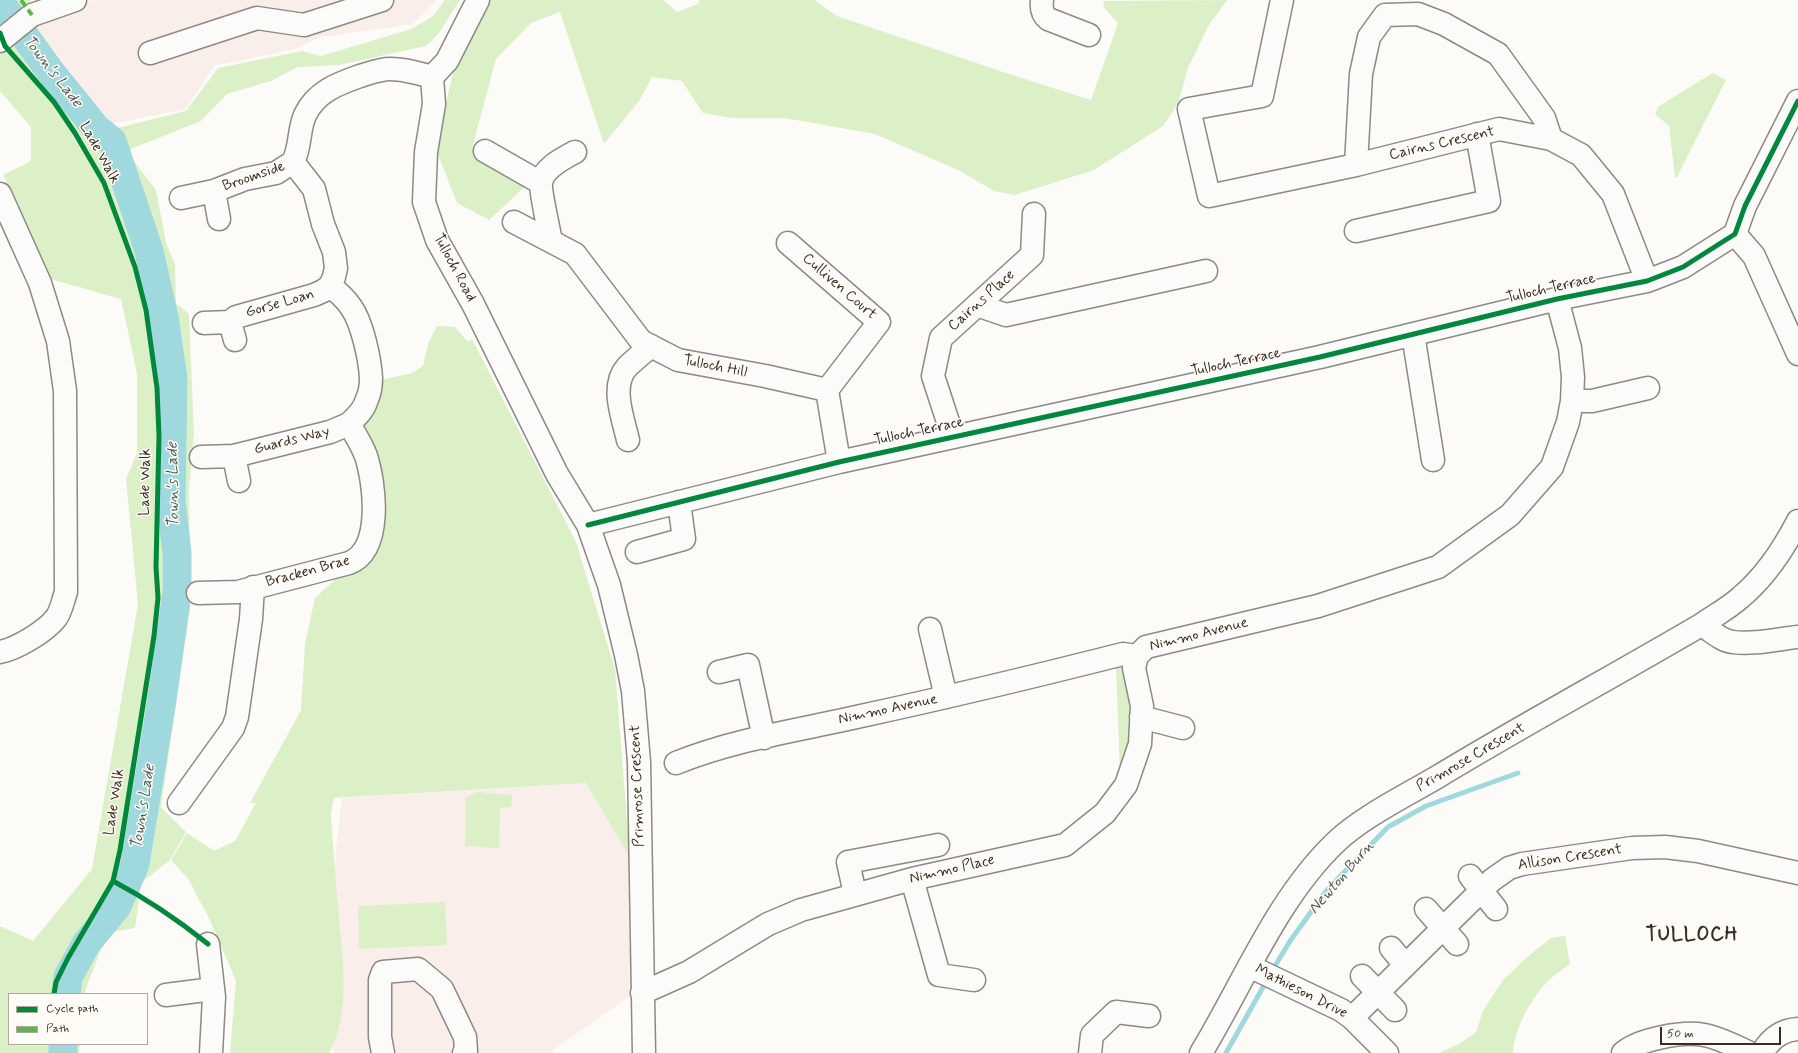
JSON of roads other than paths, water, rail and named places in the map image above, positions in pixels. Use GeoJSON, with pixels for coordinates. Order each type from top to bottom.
{"type":"FeatureCollection","features":[{"type":"Feature","properties":{"kind":"street"},"geometry":{"type":"LineString","coordinates":[[2,40],[32,15],[75,0]]}},
{"type":"Feature","properties":{"kind":"street"},"geometry":{"type":"LineString","coordinates":[[150,53],[257,18],[304,25],[382,0]]}},
{"type":"Feature","properties":{"kind":"street"},"geometry":{"type":"LineString","coordinates":[[349,424],[365,406],[370,390],[370,374],[358,322],[352,308],[343,296],[330,286],[336,268],[334,252],[322,224],[314,188],[293,162],[299,148],[300,130],[306,114],[315,100],[329,88],[384,69],[414,72],[432,77],[447,61],[478,0]]}},
{"type":"Feature","properties":{"kind":"street"},"geometry":{"type":"LineString","coordinates":[[1042,0],[1041,9],[1048,19],[1089,35]]}},
{"type":"Feature","properties":{"kind":"street","name":"Cairns Crescent"},"geometry":{"type":"LineString","coordinates":[[1282,0],[1262,96],[1189,109],[1208,196],[1356,165],[1499,129],[1551,139],[1581,155],[1613,194],[1647,280]]}},
{"type":"Feature","properties":{"kind":"street"},"geometry":{"type":"LineString","coordinates":[[1356,165],[1361,74],[1369,37],[1385,15],[1418,14],[1444,24],[1498,54],[1544,118],[1551,139]]}},
{"type":"Feature","properties":{"kind":"street","name":"Tulloch Road"},"geometry":{"type":"LineString","coordinates":[[432,77],[434,104],[426,152],[424,202],[437,240],[474,304],[557,474],[588,525]]}},
{"type":"Feature","properties":{"kind":"street"},"geometry":{"type":"LineString","coordinates":[[1798,101],[1745,206],[1735,234],[1754,256],[1798,354]]}},
{"type":"Feature","properties":{"kind":"street"},"geometry":{"type":"LineString","coordinates":[[1356,231],[1489,201],[1478,134]]}},
{"type":"Feature","properties":{"kind":"street"},"geometry":{"type":"LineString","coordinates":[[485,151],[541,183]]}},
{"type":"Feature","properties":{"kind":"street"},"geometry":{"type":"LineString","coordinates":[[551,241],[541,183],[550,170],[575,152]]}},
{"type":"Feature","properties":{"kind":"street","name":"Broomside"},"geometry":{"type":"LineString","coordinates":[[181,198],[214,191],[245,179],[276,173],[293,162]]}},
{"type":"Feature","properties":{"kind":"street","name":"Broomside"},"geometry":{"type":"LineString","coordinates":[[214,191],[219,219]]}},
{"type":"Feature","properties":{"kind":"street"},"geometry":{"type":"LineString","coordinates":[[0,194],[40,283],[58,341],[65,391],[66,592],[57,618],[38,633],[11,650],[0,652]]}},
{"type":"Feature","properties":{"kind":"street","name":"Cairns Place"},"geometry":{"type":"LineString","coordinates":[[952,437],[933,376],[941,338],[1032,255],[1034,214]]}},
{"type":"Feature","properties":{"kind":"street","name":"Tulloch Hill"},"geometry":{"type":"LineString","coordinates":[[514,222],[575,254],[640,341],[678,360],[765,376],[827,390]]}},
{"type":"Feature","properties":{"kind":"street","name":"Tulloch Terrace"},"geometry":{"type":"LineString","coordinates":[[588,525],[839,462],[1320,357],[1557,298],[1647,280],[1683,267],[1735,234]]}},
{"type":"Feature","properties":{"kind":"street","name":"Culliven Court"},"geometry":{"type":"LineString","coordinates":[[788,243],[879,322],[827,390]]}},
{"type":"Feature","properties":{"kind":"street"},"geometry":{"type":"LineString","coordinates":[[977,305],[1006,315],[1206,271]]}},
{"type":"Feature","properties":{"kind":"street","name":"Gorse Loan"},"geometry":{"type":"LineString","coordinates":[[204,323],[232,331],[236,317],[314,295],[330,286]]}},
{"type":"Feature","properties":{"kind":"street","name":"Nimmo Avenue"},"geometry":{"type":"LineString","coordinates":[[676,763],[699,754],[764,738],[946,697],[1124,654],[1137,656],[1146,646],[1318,606],[1438,567],[1510,515],[1552,467],[1568,422],[1572,401],[1573,376],[1570,348],[1557,298]]}},
{"type":"Feature","properties":{"kind":"street"},"geometry":{"type":"LineString","coordinates":[[1414,334],[1433,460]]}},
{"type":"Feature","properties":{"kind":"street"},"geometry":{"type":"LineString","coordinates":[[628,440],[621,410],[618,385],[626,368],[651,346]]}},
{"type":"Feature","properties":{"kind":"street"},"geometry":{"type":"LineString","coordinates":[[1572,401],[1592,401],[1648,388]]}},
{"type":"Feature","properties":{"kind":"street"},"geometry":{"type":"LineString","coordinates":[[827,390],[839,462]]}},
{"type":"Feature","properties":{"kind":"street","name":"Guards Way"},"geometry":{"type":"LineString","coordinates":[[201,456],[234,456],[330,432],[349,424]]}},
{"type":"Feature","properties":{"kind":"street","name":"Bracken Brae"},"geometry":{"type":"LineString","coordinates":[[198,593],[238,592],[349,563],[366,551],[374,514],[372,486],[366,456],[349,424]]}},
{"type":"Feature","properties":{"kind":"street","name":"Guards Way"},"geometry":{"type":"LineString","coordinates":[[234,456],[239,481]]}},
{"type":"Feature","properties":{"kind":"street"},"geometry":{"type":"LineString","coordinates":[[636,552],[684,539],[679,502]]}},
{"type":"Feature","properties":{"kind":"street","name":"Primrose Crescent"},"geometry":{"type":"LineString","coordinates":[[1201,1053],[1255,968],[1307,874],[1337,841],[1361,823],[1451,769],[1701,625],[1741,598],[1767,572],[1786,546],[1798,521]]}},
{"type":"Feature","properties":{"kind":"street","name":"Primrose Crescent"},"geometry":{"type":"LineString","coordinates":[[588,525],[608,585],[626,655],[633,691],[639,762],[644,1053]]}},
{"type":"Feature","properties":{"kind":"street","name":"Bracken Brae"},"geometry":{"type":"LineString","coordinates":[[179,803],[233,728],[237,717],[251,619],[253,587]]}},
{"type":"Feature","properties":{"kind":"street"},"geometry":{"type":"LineString","coordinates":[[1701,625],[1719,637],[1733,642],[1798,637]]}},
{"type":"Feature","properties":{"kind":"street"},"geometry":{"type":"LineString","coordinates":[[930,629],[946,697]]}},
{"type":"Feature","properties":{"kind":"street","name":"Nimmo Place"},"geometry":{"type":"LineString","coordinates":[[642,993],[689,972],[768,924],[801,910],[912,879],[1065,845],[1105,813],[1126,785],[1140,744],[1142,706],[1134,668],[1137,656]]}},
{"type":"Feature","properties":{"kind":"street"},"geometry":{"type":"LineString","coordinates":[[719,672],[748,665],[764,738]]}},
{"type":"Feature","properties":{"kind":"street"},"geometry":{"type":"LineString","coordinates":[[1142,717],[1183,728]]}},
{"type":"Feature","properties":{"kind":"street"},"geometry":{"type":"LineString","coordinates":[[855,894],[848,862],[938,845]]}},
{"type":"Feature","properties":{"kind":"street","name":"Allison Crescent"},"geometry":{"type":"LineString","coordinates":[[1352,1018],[1370,984],[1405,965],[1450,936],[1476,883],[1509,868],[1515,857],[1665,847],[1698,851],[1798,872]]}},
{"type":"Feature","properties":{"kind":"street"},"geometry":{"type":"LineString","coordinates":[[912,879],[939,975],[974,980]]}},
{"type":"Feature","properties":{"kind":"street"},"geometry":{"type":"LineString","coordinates":[[1476,883],[1496,909]]}},
{"type":"Feature","properties":{"kind":"street"},"geometry":{"type":"LineString","coordinates":[[1426,909],[1450,936]]}},
{"type":"Feature","properties":{"kind":"street"},"geometry":{"type":"LineString","coordinates":[[208,944],[213,990],[211,1053]]}},
{"type":"Feature","properties":{"kind":"street"},"geometry":{"type":"LineString","coordinates":[[1391,948],[1405,965]]}},
{"type":"Feature","properties":{"kind":"street"},"geometry":{"type":"LineString","coordinates":[[382,1053],[380,1037],[380,980],[383,972],[418,968],[442,989],[465,1038],[466,1051],[464,1053]]}},
{"type":"Feature","properties":{"kind":"street","name":"Mathieson Drive"},"geometry":{"type":"LineString","coordinates":[[1255,968],[1341,1010],[1352,1018],[1387,1053]]}},
{"type":"Feature","properties":{"kind":"street"},"geometry":{"type":"LineString","coordinates":[[1370,984],[1395,1010]]}},
{"type":"Feature","properties":{"kind":"street"},"geometry":{"type":"LineString","coordinates":[[166,995],[213,990]]}},
{"type":"Feature","properties":{"kind":"street"},"geometry":{"type":"LineString","coordinates":[[1090,1053],[1092,1035],[1116,1012],[1149,1016]]}},
{"type":"Feature","properties":{"kind":"street"},"geometry":{"type":"LineString","coordinates":[[1762,1053],[1767,1044],[1781,1033],[1798,1029]]}},
{"type":"Feature","properties":{"kind":"street"},"geometry":{"type":"LineString","coordinates":[[1623,1053],[1637,1044],[1664,1037],[1690,1034],[1715,1038],[1750,1053]]}},
{"type":"Feature","properties":{"kind":"waterway","name":"Town's Lade"},"geometry":{"type":"LineString","coordinates":[[0,2],[50,71],[96,128],[112,141],[149,251],[164,317],[173,379],[171,501],[177,553],[177,593],[161,706],[135,864],[117,906],[86,944],[68,977],[66,993]]}},
{"type":"Feature","properties":{"kind":"waterway","name":"Newton Burn"},"geometry":{"type":"LineString","coordinates":[[1272,971],[1290,941],[1327,890],[1388,827],[1426,806],[1518,773]]}},
{"type":"Feature","properties":{"kind":"waterway","name":"Newton Burn"},"geometry":{"type":"LineString","coordinates":[[1226,1053],[1267,980]]}},
{"type":"Feature","properties":{"kind":"waterway","name":"Town's Lade"},"geometry":{"type":"LineString","coordinates":[[63,1045],[63,1053]]}},
{"type":"Feature","properties":{"kind":"district","name":"TULLOCH"},"geometry":{"type":"Point","coordinates":[1692,936]}}]}
